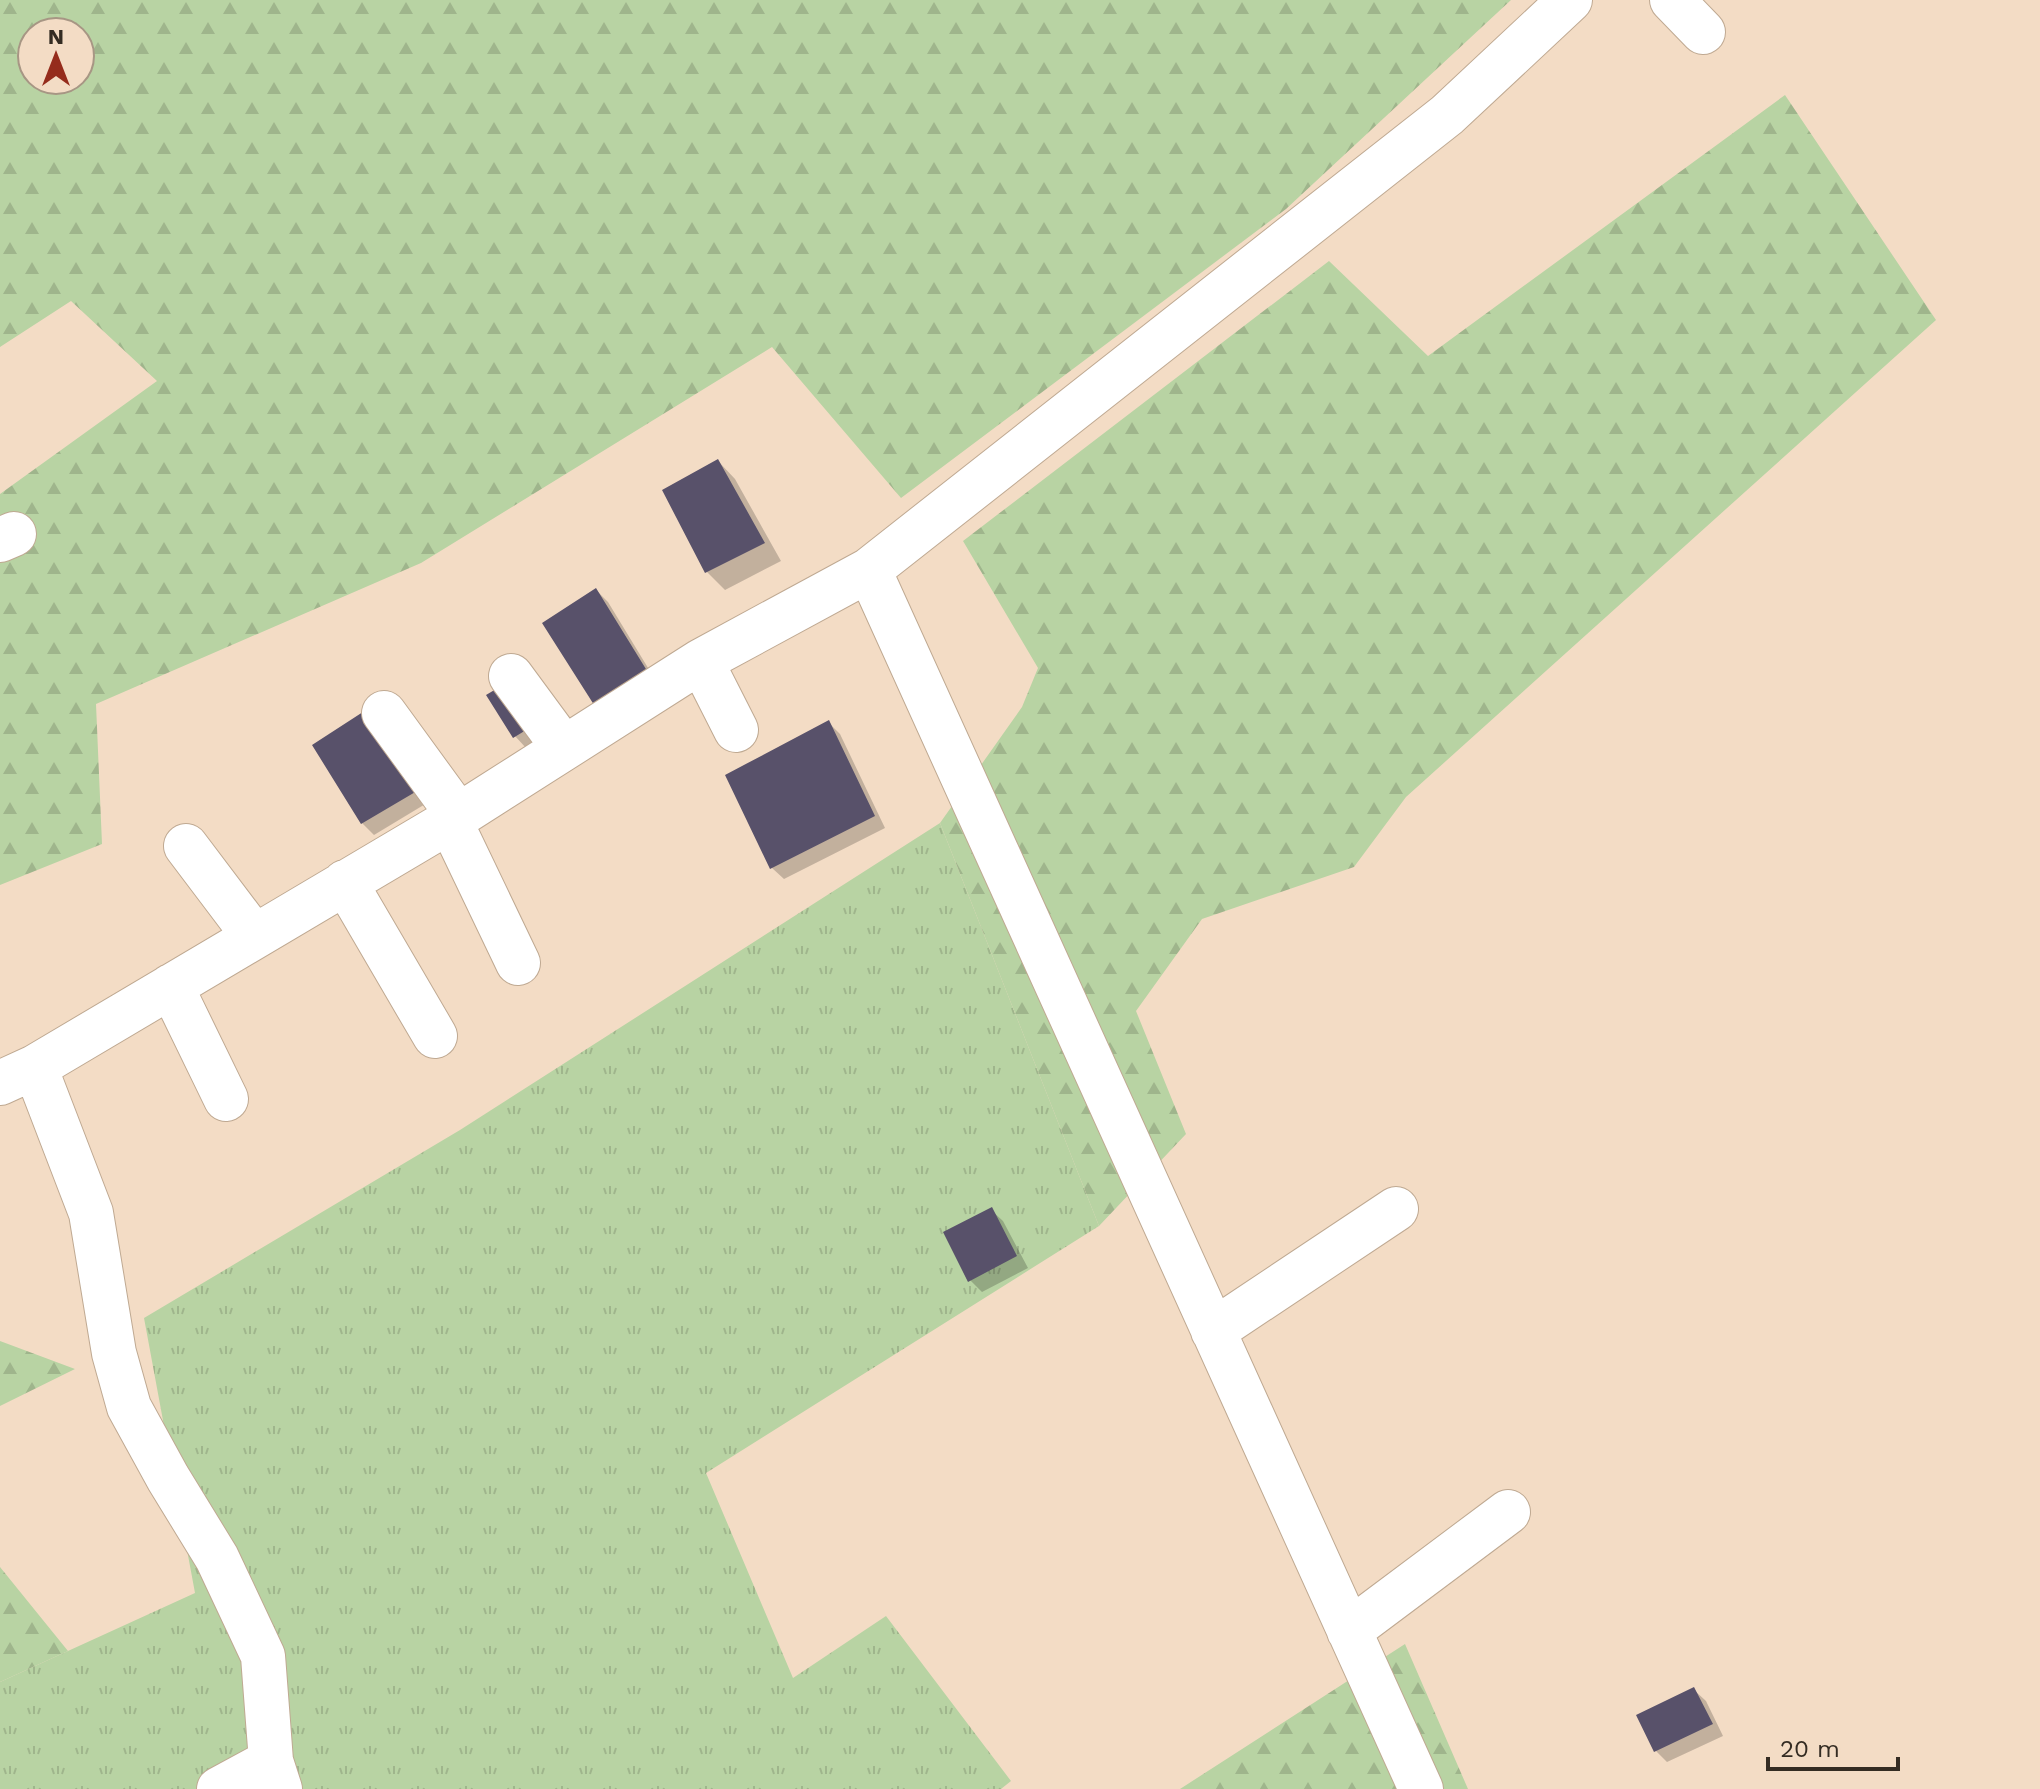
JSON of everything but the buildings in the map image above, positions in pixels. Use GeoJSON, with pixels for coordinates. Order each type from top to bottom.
{"type":"FeatureCollection","features":[{"type":"Feature","properties":{"kind":"street"},"geometry":{"type":"LineString","coordinates":[[219,1789],[275,1775],[263,1656],[217,1558],[129,1407],[114,1353],[91,1213],[18,1075],[455,819],[701,661],[869,570],[1447,115],[1570,0]]}},
{"type":"Feature","properties":{"kind":"street"},"geometry":{"type":"LineString","coordinates":[[1672,0],[1703,32]]}},
{"type":"Feature","properties":{"kind":"street"},"geometry":{"type":"LineString","coordinates":[[869,570],[1421,1789]]}},
{"type":"Feature","properties":{"kind":"street"},"geometry":{"type":"LineString","coordinates":[[701,661],[736,730]]}},
{"type":"Feature","properties":{"kind":"street"},"geometry":{"type":"LineString","coordinates":[[511,676],[564,748]]}},
{"type":"Feature","properties":{"kind":"street"},"geometry":{"type":"LineString","coordinates":[[384,713],[455,819],[518,963]]}},
{"type":"Feature","properties":{"kind":"street"},"geometry":{"type":"LineString","coordinates":[[186,846],[254,936]]}},
{"type":"Feature","properties":{"kind":"street"},"geometry":{"type":"LineString","coordinates":[[345,882],[435,1036]]}},
{"type":"Feature","properties":{"kind":"street"},"geometry":{"type":"LineString","coordinates":[[171,986],[226,1099]]}},
{"type":"Feature","properties":{"kind":"street"},"geometry":{"type":"LineString","coordinates":[[1213,1331],[1396,1209]]}},
{"type":"Feature","properties":{"kind":"street"},"geometry":{"type":"LineString","coordinates":[[1349,1631],[1508,1512]]}},
{"type":"Feature","properties":{"kind":"green space"},"geometry":{"type":"Polygon","coordinates":[[[0,0],[1511,0],[1286,209],[901,498],[772,347],[421,563],[96,704],[102,844],[0,885],[0,494],[157,381],[71,301],[0,347],[0,0]]]}},
{"type":"Feature","properties":{"kind":"green space"},"geometry":{"type":"Polygon","coordinates":[[[1785,95],[1936,320],[1406,797],[1354,867],[1202,919],[1136,1011],[1186,1134],[1099,1226],[940,823],[1022,707],[1038,668],[963,541],[1329,261],[1428,356],[1785,95]]]}},
{"type":"Feature","properties":{"kind":"green space"},"geometry":{"type":"Polygon","coordinates":[[[940,823],[1099,1226],[706,1473],[793,1678],[886,1616],[1011,1781],[1001,1789],[0,1789],[0,1682],[195,1593],[144,1318],[460,1130],[940,823]]]}},
{"type":"Feature","properties":{"kind":"green space"},"geometry":{"type":"Polygon","coordinates":[[[0,1341],[75,1369],[0,1406],[0,1341]]]}},
{"type":"Feature","properties":{"kind":"green space"},"geometry":{"type":"Polygon","coordinates":[[[0,1567],[68,1651],[0,1682],[0,1567]]]}},
{"type":"Feature","properties":{"kind":"green space"},"geometry":{"type":"Polygon","coordinates":[[[1405,1644],[1468,1789],[1180,1789],[1405,1644]]]}}]}
